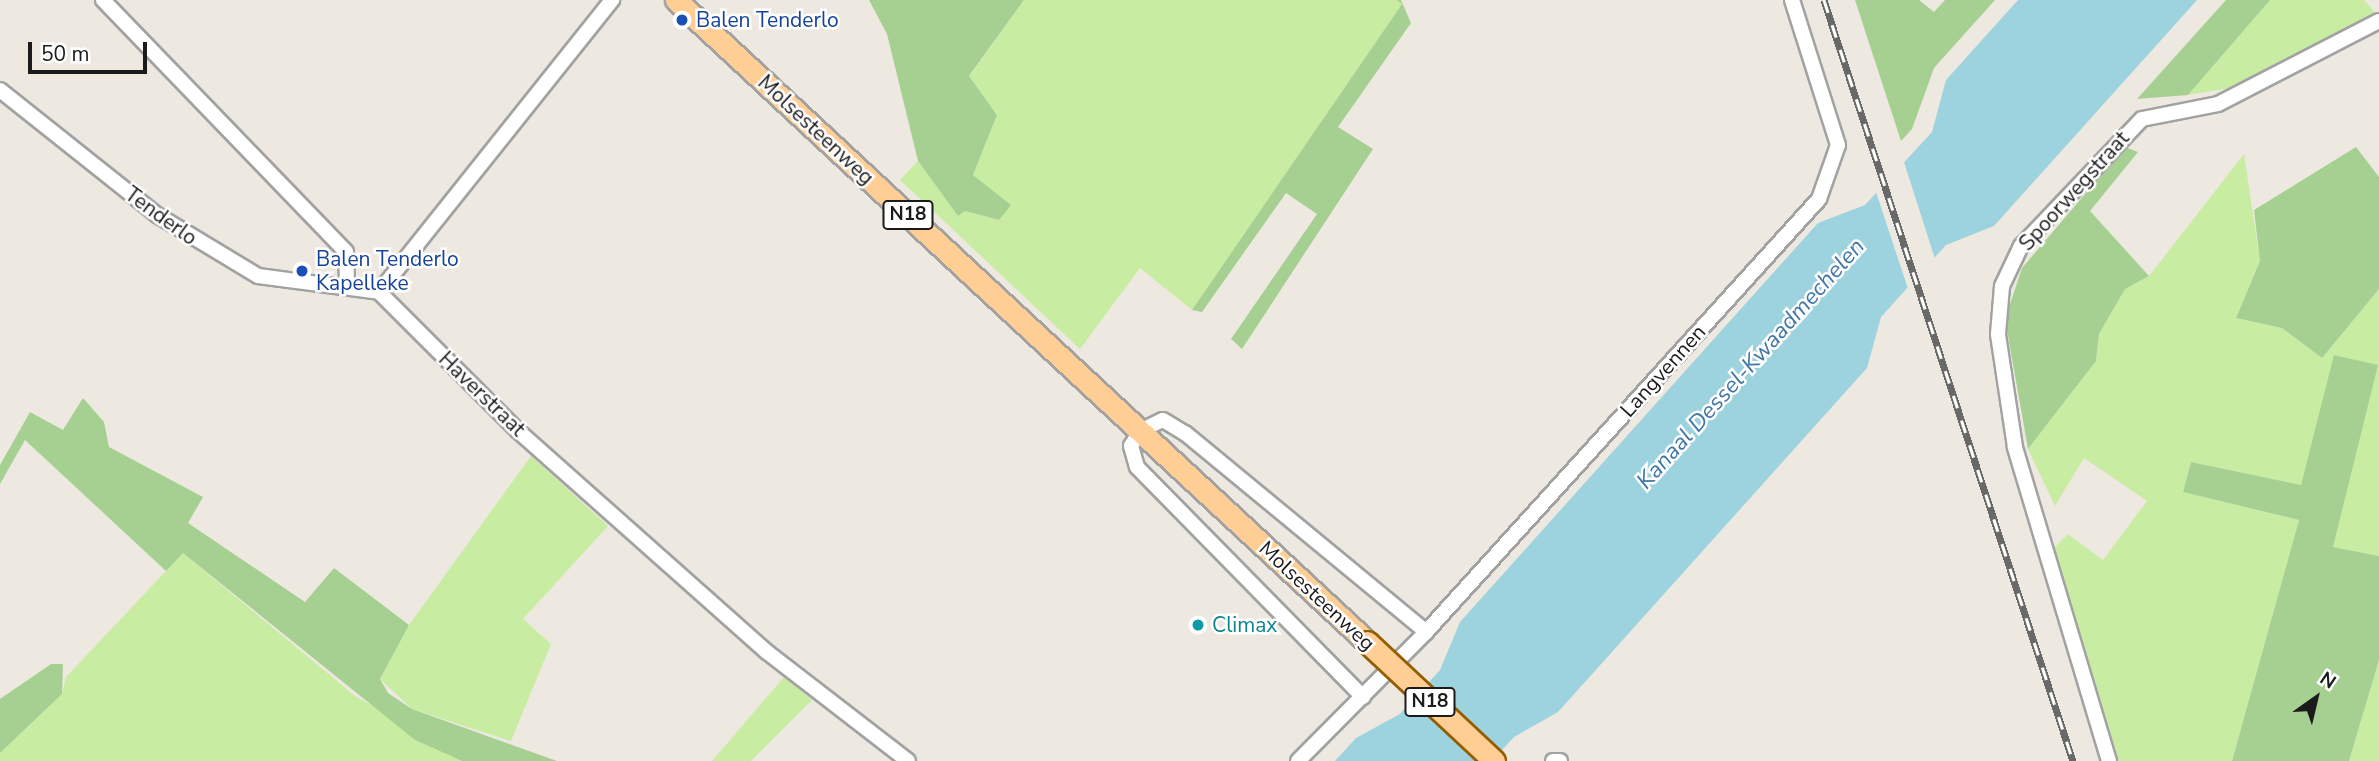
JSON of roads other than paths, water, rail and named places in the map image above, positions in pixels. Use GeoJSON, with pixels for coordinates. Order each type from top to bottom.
{"type":"FeatureCollection","features":[{"type":"Feature","properties":{"kind":"main road","name":"Molsesteenweg"},"geometry":{"type":"LineString","coordinates":[[676,0],[1494,761]]}},
{"type":"Feature","properties":{"kind":"street"},"geometry":{"type":"LineString","coordinates":[[103,0],[346,252],[347,286],[379,292],[612,0]]}},
{"type":"Feature","properties":{"kind":"street","name":"Langvennen"},"geometry":{"type":"LineString","coordinates":[[1298,761],[1426,632],[1827,186],[1838,145],[1792,0]]}},
{"type":"Feature","properties":{"kind":"street","name":"Spoorwegstraat"},"geometry":{"type":"LineString","coordinates":[[2109,761],[2015,447],[1999,347],[2002,286],[2021,246],[2142,119],[2218,104],[2379,22]]}},
{"type":"Feature","properties":{"kind":"street","name":"Tenderlo"},"geometry":{"type":"LineString","coordinates":[[0,90],[196,243],[258,276],[347,286]]}},
{"type":"Feature","properties":{"kind":"street","name":"Haverstraat"},"geometry":{"type":"LineString","coordinates":[[379,292],[518,431],[757,643],[908,761]]}},
{"type":"Feature","properties":{"kind":"street","name":"Molsesteenweg"},"geometry":{"type":"LineString","coordinates":[[1363,697],[1137,467],[1131,446],[1140,431],[1163,421],[1185,433],[1426,632]]}},
{"type":"Feature","properties":{"kind":"water","name":"Kanaal Dessel-Kwaadmechelen"},"geometry":{"type":"Polygon","coordinates":[[[2018,0],[2197,0],[1994,226],[1946,245],[1881,317],[1867,368],[1558,712],[1514,737],[1492,761],[1335,761],[1356,738],[1400,714],[1440,670],[1460,622],[1818,223],[1865,205],[1932,132],[1946,80],[2018,0]]]}},
{"type":"Feature","properties":{"kind":"railway"},"geometry":{"type":"LineString","coordinates":[[1824,0],[2073,761]]}},
{"type":"Feature","properties":{"kind":"place","name":"Balen Tenderlo"},"geometry":{"type":"Point","coordinates":[682,20]}},
{"type":"Feature","properties":{"kind":"place","name":"Balen Tenderlo Kapelleke"},"geometry":{"type":"Point","coordinates":[302,271]}},
{"type":"Feature","properties":{"kind":"place","name":"Climax"},"geometry":{"type":"Point","coordinates":[1198,625]}}]}
